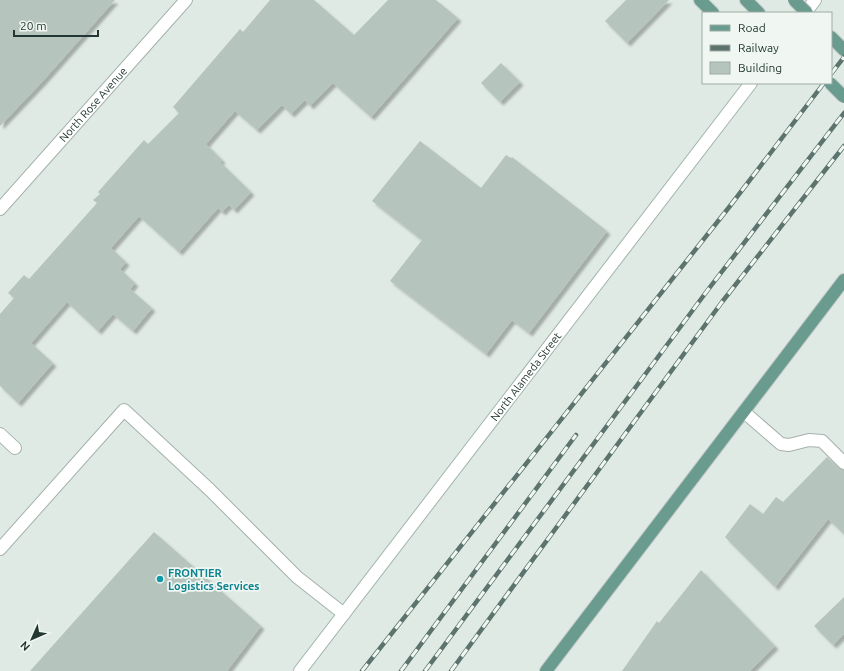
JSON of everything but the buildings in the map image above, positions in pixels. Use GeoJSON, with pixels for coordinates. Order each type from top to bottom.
{"type":"FeatureCollection","features":[{"type":"Feature","properties":{"kind":"main road"},"geometry":{"type":"LineString","coordinates":[[700,0],[713,12]]}},
{"type":"Feature","properties":{"kind":"main road"},"geometry":{"type":"LineString","coordinates":[[746,0],[758,12]]}},
{"type":"Feature","properties":{"kind":"main road"},"geometry":{"type":"LineString","coordinates":[[794,0],[805,12]]}},
{"type":"Feature","properties":{"kind":"main road"},"geometry":{"type":"LineString","coordinates":[[832,38],[844,50]]}},
{"type":"Feature","properties":{"kind":"main road"},"geometry":{"type":"LineString","coordinates":[[831,84],[844,97]]}},
{"type":"Feature","properties":{"kind":"main road"},"geometry":{"type":"LineString","coordinates":[[546,671],[844,280]]}},
{"type":"Feature","properties":{"kind":"street","name":"North Rose Avenue"},"geometry":{"type":"LineString","coordinates":[[0,210],[186,0]]}},
{"type":"Feature","properties":{"kind":"street"},"geometry":{"type":"LineString","coordinates":[[807,12],[815,0]]}},
{"type":"Feature","properties":{"kind":"street","name":"North Alameda Street"},"geometry":{"type":"LineString","coordinates":[[300,671],[750,84]]}},
{"type":"Feature","properties":{"kind":"street"},"geometry":{"type":"LineString","coordinates":[[0,549],[124,410],[210,490],[296,577],[344,614]]}},
{"type":"Feature","properties":{"kind":"street"},"geometry":{"type":"LineString","coordinates":[[744,412],[781,444],[789,445],[809,440],[822,441],[844,462]]}},
{"type":"Feature","properties":{"kind":"street"},"geometry":{"type":"LineString","coordinates":[[0,434],[15,448]]}},
{"type":"Feature","properties":{"kind":"railway"},"geometry":{"type":"LineString","coordinates":[[832,73],[844,57]]}},
{"type":"Feature","properties":{"kind":"railway"},"geometry":{"type":"LineString","coordinates":[[362,671],[730,206],[823,84]]}},
{"type":"Feature","properties":{"kind":"railway"},"geometry":{"type":"LineString","coordinates":[[425,671],[707,291],[844,113]]}},
{"type":"Feature","properties":{"kind":"railway"},"geometry":{"type":"LineString","coordinates":[[451,671],[722,302],[844,146]]}},
{"type":"Feature","properties":{"kind":"railway"},"geometry":{"type":"LineString","coordinates":[[401,671],[576,435]]}},
{"type":"Feature","properties":{"kind":"place","name":"FRONTIER Logistics Services"},"geometry":{"type":"Point","coordinates":[160,579]}}]}
